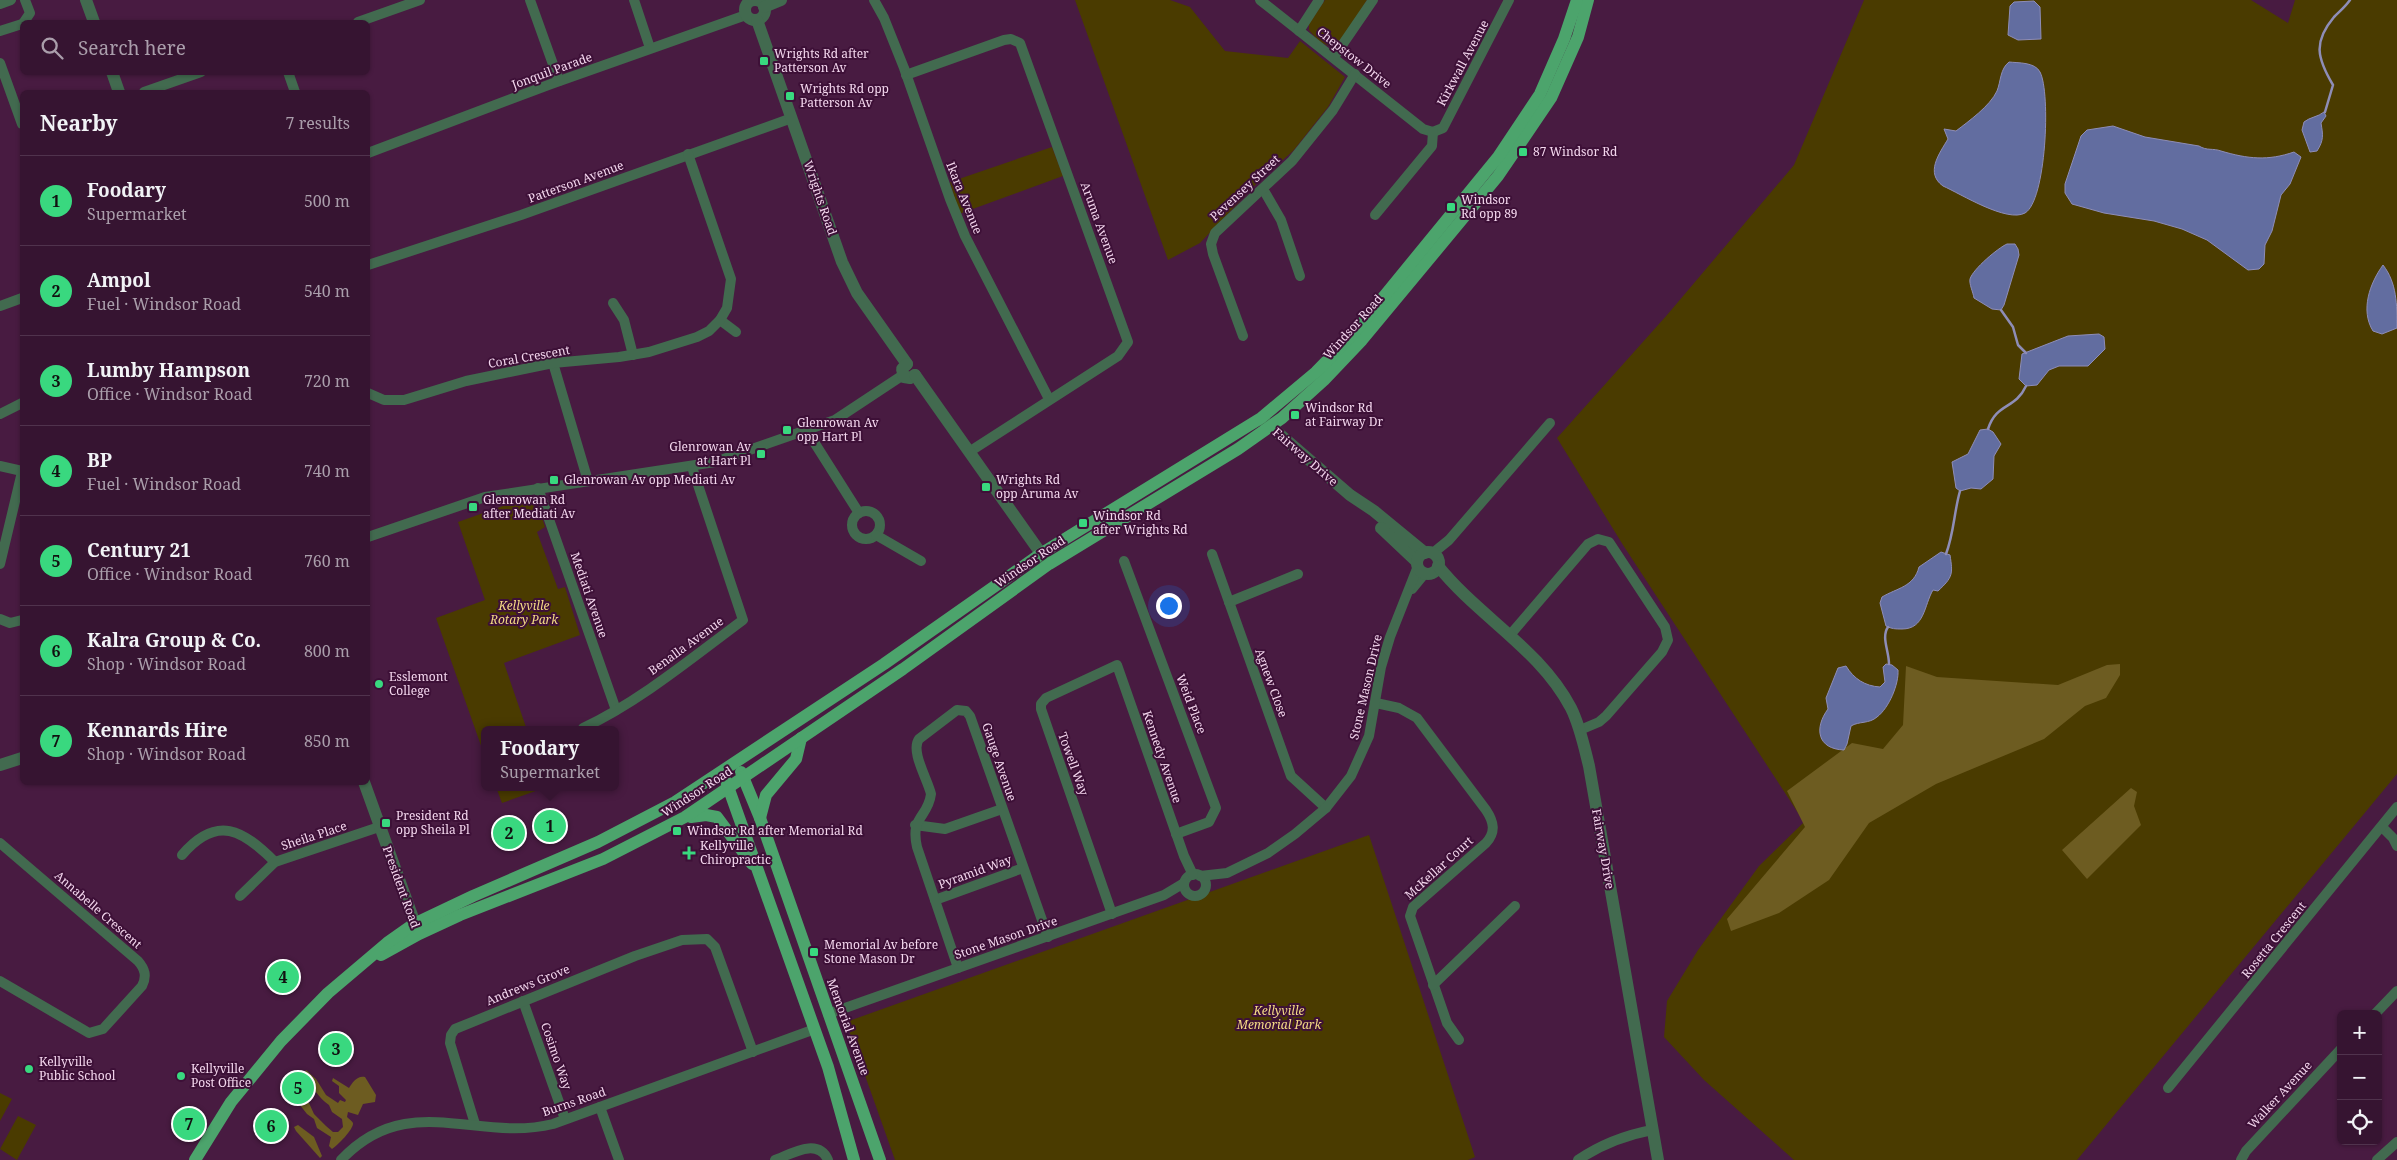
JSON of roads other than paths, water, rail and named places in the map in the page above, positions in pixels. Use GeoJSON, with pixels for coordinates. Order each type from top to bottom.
{"type":"FeatureCollection","features":[{"type":"Feature","properties":{"kind":"main road","name":"Windsor Road"},"geometry":{"type":"LineString","coordinates":[[195,1160],[231,1102],[273,1050],[328,993],[387,943],[614,834],[675,802],[1045,559],[1238,449],[1354,333],[1498,157],[1540,94],[1564,39],[1577,0]]}},
{"type":"Feature","properties":{"kind":"main road","name":"Windsor Road"},"geometry":{"type":"LineString","coordinates":[[1265,422],[1324,380],[1362,340],[1498,176],[1551,98],[1578,37],[1588,0]]}},
{"type":"Feature","properties":{"kind":"main road","name":"Windsor Road"},"geometry":{"type":"LineString","coordinates":[[417,929],[460,915],[603,859],[685,817],[729,789],[903,669],[1045,559]]}},
{"type":"Feature","properties":{"kind":"main road"},"geometry":{"type":"LineString","coordinates":[[760,818],[766,795],[796,759],[801,738]]}},
{"type":"Feature","properties":{"kind":"main road","name":"Memorial Avenue"},"geometry":{"type":"LineString","coordinates":[[737,762],[760,818],[880,1160]]}},
{"type":"Feature","properties":{"kind":"main road"},"geometry":{"type":"LineString","coordinates":[[723,772],[837,1097],[854,1160]]}},
{"type":"Feature","properties":{"kind":"main road"},"geometry":{"type":"LineString","coordinates":[[685,817],[706,814],[717,817],[757,869]]}},
{"type":"Feature","properties":{"kind":"street"},"geometry":{"type":"LineString","coordinates":[[0,4],[11,0]]}},
{"type":"Feature","properties":{"kind":"street"},"geometry":{"type":"LineString","coordinates":[[25,0],[30,13],[28,20]]}},
{"type":"Feature","properties":{"kind":"street"},"geometry":{"type":"LineString","coordinates":[[86,0],[93,20]]}},
{"type":"Feature","properties":{"kind":"street"},"geometry":{"type":"LineString","coordinates":[[364,20],[420,0]]}},
{"type":"Feature","properties":{"kind":"street"},"geometry":{"type":"LineString","coordinates":[[530,0],[559,81]]}},
{"type":"Feature","properties":{"kind":"street"},"geometry":{"type":"LineString","coordinates":[[634,0],[650,48]]}},
{"type":"Feature","properties":{"kind":"street"},"geometry":{"type":"LineString","coordinates":[[750,9],[763,15],[764,7],[782,0]]}},
{"type":"Feature","properties":{"kind":"street","name":"Ikara Avenue"},"geometry":{"type":"LineString","coordinates":[[874,0],[884,18],[906,75],[965,236],[1048,399]]}},
{"type":"Feature","properties":{"kind":"street","name":"Chepstow Drive"},"geometry":{"type":"LineString","coordinates":[[1260,0],[1423,129],[1433,132]]}},
{"type":"Feature","properties":{"kind":"street"},"geometry":{"type":"LineString","coordinates":[[1299,30],[1319,0]]}},
{"type":"Feature","properties":{"kind":"street"},"geometry":{"type":"LineString","coordinates":[[1334,57],[1373,0]]}},
{"type":"Feature","properties":{"kind":"street","name":"Kirkwall Avenue"},"geometry":{"type":"LineString","coordinates":[[1433,132],[1443,128],[1509,0]]}},
{"type":"Feature","properties":{"kind":"street","name":"Jonquil Parade"},"geometry":{"type":"LineString","coordinates":[[370,152],[750,9]]}},
{"type":"Feature","properties":{"kind":"street","name":"Wrights Road"},"geometry":{"type":"LineString","coordinates":[[750,9],[792,118],[851,283],[908,372],[969,452],[1045,559]]}},
{"type":"Feature","properties":{"kind":"street"},"geometry":{"type":"LineString","coordinates":[[0,31],[20,24]]}},
{"type":"Feature","properties":{"kind":"street","name":"Aruma Avenue"},"geometry":{"type":"LineString","coordinates":[[906,75],[1004,40],[1016,40],[1023,49],[1128,342],[1118,356],[1048,399],[969,452]]}},
{"type":"Feature","properties":{"kind":"street"},"geometry":{"type":"LineString","coordinates":[[0,63],[20,118]]}},
{"type":"Feature","properties":{"kind":"street","name":"Pevensey Street"},"geometry":{"type":"LineString","coordinates":[[1243,336],[1211,244],[1216,233],[1298,153],[1333,110],[1355,74]]}},
{"type":"Feature","properties":{"kind":"street"},"geometry":{"type":"LineString","coordinates":[[113,75],[118,90]]}},
{"type":"Feature","properties":{"kind":"street"},"geometry":{"type":"LineString","coordinates":[[150,90],[192,75]]}},
{"type":"Feature","properties":{"kind":"street"},"geometry":{"type":"LineString","coordinates":[[289,75],[293,90]]}},
{"type":"Feature","properties":{"kind":"street","name":"Patterson Avenue"},"geometry":{"type":"LineString","coordinates":[[370,264],[530,212],[792,118]]}},
{"type":"Feature","properties":{"kind":"street"},"geometry":{"type":"LineString","coordinates":[[1375,215],[1432,146],[1433,132]]}},
{"type":"Feature","properties":{"kind":"street","name":"Coral Crescent"},"geometry":{"type":"LineString","coordinates":[[370,394],[384,400],[404,400],[466,381],[553,363],[633,355],[697,337],[709,331],[720,320],[730,299],[731,279],[688,154]]}},
{"type":"Feature","properties":{"kind":"street"},"geometry":{"type":"LineString","coordinates":[[1263,189],[1281,220],[1300,276]]}},
{"type":"Feature","properties":{"kind":"street"},"geometry":{"type":"LineString","coordinates":[[0,306],[20,299]]}},
{"type":"Feature","properties":{"kind":"street"},"geometry":{"type":"LineString","coordinates":[[613,303],[624,320],[633,355]]}},
{"type":"Feature","properties":{"kind":"street"},"geometry":{"type":"LineString","coordinates":[[720,320],[736,332]]}},
{"type":"Feature","properties":{"kind":"street"},"geometry":{"type":"LineString","coordinates":[[553,363],[588,481]]}},
{"type":"Feature","properties":{"kind":"street"},"geometry":{"type":"LineString","coordinates":[[370,536],[462,504],[538,488],[692,467],[733,457],[841,417],[908,372]]}},
{"type":"Feature","properties":{"kind":"street"},"geometry":{"type":"LineString","coordinates":[[0,414],[20,404]]}},
{"type":"Feature","properties":{"kind":"street","name":"Fairway Drive"},"geometry":{"type":"LineString","coordinates":[[1265,422],[1350,495],[1369,517],[1428,563],[1510,635],[1554,681],[1571,709],[1580,730],[1589,766],[1658,1160]]}},
{"type":"Feature","properties":{"kind":"street","name":"Stone Mason Drive"},"geometry":{"type":"LineString","coordinates":[[1205,889],[1227,873],[1268,852],[1295,834],[1326,808],[1340,792],[1361,758],[1369,736],[1381,667],[1390,637],[1408,593],[1428,563],[1550,423]]}},
{"type":"Feature","properties":{"kind":"street"},"geometry":{"type":"LineString","coordinates":[[807,431],[859,513]]}},
{"type":"Feature","properties":{"kind":"street"},"geometry":{"type":"LineString","coordinates":[[0,466],[20,471]]}},
{"type":"Feature","properties":{"kind":"street","name":"Benalla Avenue"},"geometry":{"type":"LineString","coordinates":[[587,726],[616,710],[743,620],[692,467]]}},
{"type":"Feature","properties":{"kind":"street"},"geometry":{"type":"LineString","coordinates":[[0,564],[20,480]]}},
{"type":"Feature","properties":{"kind":"street","name":"Mediati Avenue"},"geometry":{"type":"LineString","coordinates":[[538,488],[616,710]]}},
{"type":"Feature","properties":{"kind":"street"},"geometry":{"type":"LineString","coordinates":[[872,512],[879,518],[880,527],[876,535],[865,539],[854,532],[854,519],[859,513],[872,512]]}},
{"type":"Feature","properties":{"kind":"street"},"geometry":{"type":"LineString","coordinates":[[876,535],[921,561]]}},
{"type":"Feature","properties":{"kind":"street"},"geometry":{"type":"LineString","coordinates":[[1510,635],[1588,544],[1598,540],[1609,542],[1665,627],[1668,640],[1662,652],[1606,716],[1599,722],[1580,730]]}},
{"type":"Feature","properties":{"kind":"street","name":"Agnew Close"},"geometry":{"type":"LineString","coordinates":[[1212,554],[1291,776],[1326,808]]}},
{"type":"Feature","properties":{"kind":"street","name":"Weid Place"},"geometry":{"type":"LineString","coordinates":[[1124,561],[1216,808],[1209,822],[1176,834]]}},
{"type":"Feature","properties":{"kind":"street"},"geometry":{"type":"LineString","coordinates":[[1229,602],[1298,574]]}},
{"type":"Feature","properties":{"kind":"street"},"geometry":{"type":"LineString","coordinates":[[0,619],[10,623],[20,620]]}},
{"type":"Feature","properties":{"kind":"street","name":"Kennedy Avenue"},"geometry":{"type":"LineString","coordinates":[[1116,666],[1184,856],[1190,881],[1205,882],[1205,889]]}},
{"type":"Feature","properties":{"kind":"street","name":"Towell Way"},"geometry":{"type":"LineString","coordinates":[[1112,914],[1041,709],[1041,704],[1046,698],[1116,666]]}},
{"type":"Feature","properties":{"kind":"street","name":"McKellar Court"},"geometry":{"type":"LineString","coordinates":[[1376,703],[1399,708],[1416,718],[1486,810],[1493,824],[1490,838],[1486,843],[1411,911],[1411,924],[1447,1023],[1459,1040]]}},
{"type":"Feature","properties":{"kind":"street","name":"Gauge Avenue"},"geometry":{"type":"LineString","coordinates":[[915,825],[931,794],[916,752],[916,744],[919,739],[957,710],[966,711],[970,716],[1048,936]]}},
{"type":"Feature","properties":{"kind":"street"},"geometry":{"type":"LineString","coordinates":[[0,766],[20,759]]}},
{"type":"Feature","properties":{"kind":"street","name":"President Road"},"geometry":{"type":"LineString","coordinates":[[365,785],[417,929]]}},
{"type":"Feature","properties":{"kind":"street","name":"Rosetta Crescent"},"geometry":{"type":"LineString","coordinates":[[2168,1088],[2397,807]]}},
{"type":"Feature","properties":{"kind":"street"},"geometry":{"type":"LineString","coordinates":[[958,968],[917,847],[915,825],[945,829],[1002,809]]}},
{"type":"Feature","properties":{"kind":"street","name":"Sheila Place"},"geometry":{"type":"LineString","coordinates":[[240,896],[275,862],[379,827]]}},
{"type":"Feature","properties":{"kind":"street"},"geometry":{"type":"LineString","coordinates":[[2382,827],[2393,838],[2397,846]]}},
{"type":"Feature","properties":{"kind":"street"},"geometry":{"type":"LineString","coordinates":[[182,855],[194,841],[210,831],[232,831],[254,840],[275,862]]}},
{"type":"Feature","properties":{"kind":"street","name":"Annabelle Crescent"},"geometry":{"type":"LineString","coordinates":[[0,843],[138,961],[145,972],[145,979],[142,986],[103,1029],[88,1033],[0,981]]}},
{"type":"Feature","properties":{"kind":"street","name":"Pyramid Way"},"geometry":{"type":"LineString","coordinates":[[935,900],[1023,868]]}},
{"type":"Feature","properties":{"kind":"street","name":"Stone Mason Drive"},"geometry":{"type":"LineString","coordinates":[[828,1014],[1164,895],[1190,881],[1227,873]]}},
{"type":"Feature","properties":{"kind":"street"},"geometry":{"type":"LineString","coordinates":[[1190,881],[1197,896],[1205,889]]}},
{"type":"Feature","properties":{"kind":"street"},"geometry":{"type":"LineString","coordinates":[[1433,985],[1515,906]]}},
{"type":"Feature","properties":{"kind":"street","name":"Andrews Grove"},"geometry":{"type":"LineString","coordinates":[[475,1124],[450,1043],[451,1035],[458,1027],[635,956],[682,940],[707,939],[716,950],[753,1052]]}},
{"type":"Feature","properties":{"kind":"street"},"geometry":{"type":"LineString","coordinates":[[2379,1010],[2397,991]]}},
{"type":"Feature","properties":{"kind":"street","name":"Cosimo Way"},"geometry":{"type":"LineString","coordinates":[[523,1001],[565,1120]]}},
{"type":"Feature","properties":{"kind":"street","name":"Burns Road"},"geometry":{"type":"LineString","coordinates":[[341,1160],[372,1136],[406,1123],[430,1120],[531,1128],[565,1120],[814,1029]]}},
{"type":"Feature","properties":{"kind":"street","name":"Walker Avenue"},"geometry":{"type":"LineString","coordinates":[[2241,1160],[2246,1151],[2337,1053]]}},
{"type":"Feature","properties":{"kind":"street"},"geometry":{"type":"LineString","coordinates":[[600,1107],[619,1160]]}},
{"type":"Feature","properties":{"kind":"street"},"geometry":{"type":"LineString","coordinates":[[1578,1160],[1593,1150],[1623,1138],[1652,1130]]}},
{"type":"Feature","properties":{"kind":"street"},"geometry":{"type":"LineString","coordinates":[[2377,1160],[2397,1142]]}},
{"type":"Feature","properties":{"kind":"street"},"geometry":{"type":"LineString","coordinates":[[775,1160],[812,1148],[822,1152],[828,1160]]}},
{"type":"Feature","properties":{"kind":"water"},"geometry":{"type":"Polygon","coordinates":[[[2034,1],[2040,7],[2041,39],[2018,40],[2008,35],[2010,6],[2014,2],[2034,1]]]}},
{"type":"Feature","properties":{"kind":"water"},"geometry":{"type":"Polygon","coordinates":[[[2009,62],[2026,64],[2038,69],[2043,84],[2045,101],[2046,123],[2042,169],[2038,189],[2032,204],[2025,213],[2017,215],[1996,211],[1943,186],[1938,181],[1934,169],[1935,163],[1948,139],[1944,129],[1956,131],[1984,108],[1994,97],[2002,72],[2009,62]]]}},
{"type":"Feature","properties":{"kind":"water"},"geometry":{"type":"Polygon","coordinates":[[[2324,112],[2326,116],[2321,123],[2321,144],[2317,151],[2310,152],[2302,130],[2304,122],[2324,112]]]}},
{"type":"Feature","properties":{"kind":"water"},"geometry":{"type":"Polygon","coordinates":[[[2113,126],[2145,137],[2199,146],[2240,156],[2267,158],[2294,152],[2301,157],[2290,184],[2281,195],[2272,231],[2265,245],[2264,264],[2259,269],[2248,270],[2207,240],[2182,229],[2154,221],[2104,213],[2072,204],[2065,193],[2065,184],[2081,136],[2087,130],[2113,126]]]}},
{"type":"Feature","properties":{"kind":"water"},"geometry":{"type":"Polygon","coordinates":[[[2007,244],[2015,244],[2019,255],[2004,305],[2001,310],[1992,309],[1974,298],[1970,279],[1986,259],[2007,244]]]}},
{"type":"Feature","properties":{"kind":"water"},"geometry":{"type":"Polygon","coordinates":[[[2383,265],[2394,287],[2397,328],[2382,334],[2373,331],[2369,323],[2367,306],[2374,280],[2383,265]]]}},
{"type":"Feature","properties":{"kind":"water"},"geometry":{"type":"Polygon","coordinates":[[[2099,334],[2104,337],[2105,349],[2088,366],[2059,366],[2049,370],[2037,385],[2026,386],[2019,379],[2022,354],[2068,336],[2099,334]]]}},
{"type":"Feature","properties":{"kind":"water"},"geometry":{"type":"Polygon","coordinates":[[[1988,429],[1993,432],[2001,444],[1994,456],[1993,479],[1981,489],[1971,488],[1960,491],[1956,488],[1952,462],[1968,454],[1980,430],[1988,429]]]}},
{"type":"Feature","properties":{"kind":"water"},"geometry":{"type":"Polygon","coordinates":[[[1941,552],[1950,555],[1951,575],[1938,591],[1933,590],[1920,621],[1910,628],[1895,629],[1886,626],[1880,603],[1882,597],[1909,583],[1917,574],[1919,567],[1941,552]]]}},
{"type":"Feature","properties":{"kind":"water"},"geometry":{"type":"Polygon","coordinates":[[[1886,664],[1892,665],[1898,670],[1898,676],[1895,689],[1885,708],[1874,719],[1851,726],[1844,750],[1828,746],[1823,742],[1820,730],[1821,723],[1828,709],[1826,698],[1838,668],[1846,666],[1860,681],[1880,687],[1885,682],[1883,667],[1886,664]]]}},
{"type":"Feature","properties":{"kind":"waterway"},"geometry":{"type":"LineString","coordinates":[[2325,112],[2333,85],[2323,66],[2320,42],[2327,26],[2350,0]]}},
{"type":"Feature","properties":{"kind":"waterway"},"geometry":{"type":"LineString","coordinates":[[2001,310],[2013,327],[2018,345],[2026,353]]}},
{"type":"Feature","properties":{"kind":"waterway"},"geometry":{"type":"LineString","coordinates":[[1988,429],[1996,414],[2017,399],[2026,386]]}},
{"type":"Feature","properties":{"kind":"waterway"},"geometry":{"type":"LineString","coordinates":[[1946,554],[1960,491]]}},
{"type":"Feature","properties":{"kind":"waterway"},"geometry":{"type":"LineString","coordinates":[[1888,627],[1885,640],[1889,664]]}},
{"type":"Feature","properties":{"kind":"place","name":"Wrights Rd after Patterson Av"},"geometry":{"type":"Point","coordinates":[764,61]}},
{"type":"Feature","properties":{"kind":"place","name":"Wrights Rd opp Patterson Av"},"geometry":{"type":"Point","coordinates":[790,96]}},
{"type":"Feature","properties":{"kind":"place","name":"87 Windsor Rd"},"geometry":{"type":"Point","coordinates":[1523,152]}},
{"type":"Feature","properties":{"kind":"place","name":"Windsor Rd opp 89"},"geometry":{"type":"Point","coordinates":[1451,207]}},
{"type":"Feature","properties":{"kind":"place","name":"Windsor Rd at Fairway Dr"},"geometry":{"type":"Point","coordinates":[1295,415]}},
{"type":"Feature","properties":{"kind":"place","name":"Glenrowan Av opp Hart Pl"},"geometry":{"type":"Point","coordinates":[787,430]}},
{"type":"Feature","properties":{"kind":"place","name":"Glenrowan Av at Hart Pl"},"geometry":{"type":"Point","coordinates":[761,454]}},
{"type":"Feature","properties":{"kind":"place","name":"Glenrowan Av opp Mediati Av"},"geometry":{"type":"Point","coordinates":[554,480]}},
{"type":"Feature","properties":{"kind":"place","name":"Wrights Rd opp Aruma Av"},"geometry":{"type":"Point","coordinates":[986,487]}},
{"type":"Feature","properties":{"kind":"place","name":"Glenrowan Rd after Mediati Av"},"geometry":{"type":"Point","coordinates":[473,507]}},
{"type":"Feature","properties":{"kind":"place","name":"Windsor Rd after Wrights Rd"},"geometry":{"type":"Point","coordinates":[1083,523]}},
{"type":"Feature","properties":{"kind":"place","name":"Esslemont College"},"geometry":{"type":"Point","coordinates":[379,684]}},
{"type":"Feature","properties":{"kind":"place","name":"President Rd opp Sheila Pl"},"geometry":{"type":"Point","coordinates":[386,823]}},
{"type":"Feature","properties":{"kind":"place","name":"Foodary"},"geometry":{"type":"Point","coordinates":[550,826]}},
{"type":"Feature","properties":{"kind":"place","name":"Windsor Rd after Memorial Rd"},"geometry":{"type":"Point","coordinates":[677,831]}},
{"type":"Feature","properties":{"kind":"place","name":"Ampol"},"geometry":{"type":"Point","coordinates":[509,833]}},
{"type":"Feature","properties":{"kind":"place","name":"Kellyville Chiropractic"},"geometry":{"type":"Point","coordinates":[689,853]}},
{"type":"Feature","properties":{"kind":"place","name":"Memorial Av before Stone Mason Dr"},"geometry":{"type":"Point","coordinates":[814,952]}},
{"type":"Feature","properties":{"kind":"place","name":"BP"},"geometry":{"type":"Point","coordinates":[283,977]}},
{"type":"Feature","properties":{"kind":"place","name":"Lumby Hampson"},"geometry":{"type":"Point","coordinates":[336,1049]}},
{"type":"Feature","properties":{"kind":"place","name":"Kellyville Public School"},"geometry":{"type":"Point","coordinates":[29,1069]}},
{"type":"Feature","properties":{"kind":"place","name":"Kellyville Post Office"},"geometry":{"type":"Point","coordinates":[181,1076]}},
{"type":"Feature","properties":{"kind":"place","name":"Century 21"},"geometry":{"type":"Point","coordinates":[298,1088]}},
{"type":"Feature","properties":{"kind":"place","name":"Kennards Hire"},"geometry":{"type":"Point","coordinates":[189,1124]}},
{"type":"Feature","properties":{"kind":"place","name":"Kalra Group & Co."},"geometry":{"type":"Point","coordinates":[271,1126]}},
{"type":"Feature","properties":{"kind":"park label","name":"Kellyville Rotary Park"},"geometry":{"type":"Point","coordinates":[524,613]}},
{"type":"Feature","properties":{"kind":"park label","name":"Kellyville Memorial Park"},"geometry":{"type":"Point","coordinates":[1279,1018]}}]}
